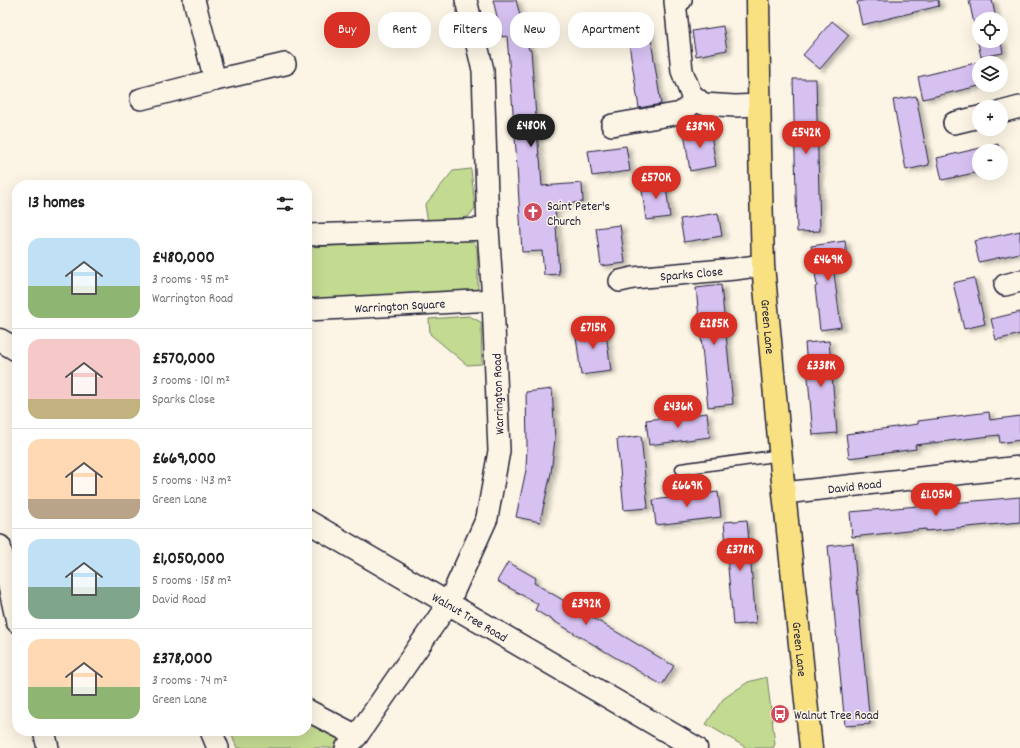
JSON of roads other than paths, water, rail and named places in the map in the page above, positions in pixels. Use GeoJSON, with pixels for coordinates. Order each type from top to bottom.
{"type":"FeatureCollection","features":[{"type":"Feature","properties":{"kind":"main road","name":"Green Lane"},"geometry":{"type":"LineString","coordinates":[[758,0],[763,265],[784,494],[811,748]]}},
{"type":"Feature","properties":{"kind":"street"},"geometry":{"type":"LineString","coordinates":[[194,0],[215,80]]}},
{"type":"Feature","properties":{"kind":"street","name":"Warrington Road"},"geometry":{"type":"LineString","coordinates":[[351,742],[448,604],[487,518],[499,451],[493,300],[488,229],[483,70],[466,0]]}},
{"type":"Feature","properties":{"kind":"street"},"geometry":{"type":"LineString","coordinates":[[672,1],[682,71],[691,94],[703,104],[735,106],[760,105]]}},
{"type":"Feature","properties":{"kind":"street"},"geometry":{"type":"LineString","coordinates":[[141,99],[285,64]]}},
{"type":"Feature","properties":{"kind":"street"},"geometry":{"type":"LineString","coordinates":[[612,125],[681,113],[697,100]]}},
{"type":"Feature","properties":{"kind":"street"},"geometry":{"type":"LineString","coordinates":[[1008,110],[1020,107]]}},
{"type":"Feature","properties":{"kind":"street"},"geometry":{"type":"LineString","coordinates":[[954,123],[972,119]]}},
{"type":"Feature","properties":{"kind":"street"},"geometry":{"type":"LineString","coordinates":[[312,235],[488,229]]}},
{"type":"Feature","properties":{"kind":"street","name":"Sparks Close"},"geometry":{"type":"LineString","coordinates":[[620,281],[633,278],[727,270],[763,265]]}},
{"type":"Feature","properties":{"kind":"street","name":"Warrington Square"},"geometry":{"type":"LineString","coordinates":[[312,310],[493,300]]}},
{"type":"Feature","properties":{"kind":"street"},"geometry":{"type":"LineString","coordinates":[[0,340],[12,347]]}},
{"type":"Feature","properties":{"kind":"street","name":"David Road"},"geometry":{"type":"LineString","coordinates":[[784,494],[1020,467]]}},
{"type":"Feature","properties":{"kind":"street","name":"Walnut Tree Road"},"geometry":{"type":"LineString","coordinates":[[312,524],[696,748]]}},
{"type":"Feature","properties":{"kind":"street"},"geometry":{"type":"LineString","coordinates":[[0,546],[12,600]]}},
{"type":"Feature","properties":{"kind":"street"},"geometry":{"type":"LineString","coordinates":[[312,714],[351,742]]}},
{"type":"Feature","properties":{"kind":"street"},"geometry":{"type":"LineString","coordinates":[[45,736],[48,748]]}},
{"type":"Feature","properties":{"kind":"street"},"geometry":{"type":"LineString","coordinates":[[213,736],[218,748]]}},
{"type":"Feature","properties":{"kind":"lane"},"geometry":{"type":"LineString","coordinates":[[681,469],[781,456]]}},
{"type":"Feature","properties":{"kind":"place","name":"Saint Peter's Church"},"geometry":{"type":"Point","coordinates":[533,212]}},
{"type":"Feature","properties":{"kind":"place","name":"Walnut Tree Road"},"geometry":{"type":"Point","coordinates":[780,714]}}]}
